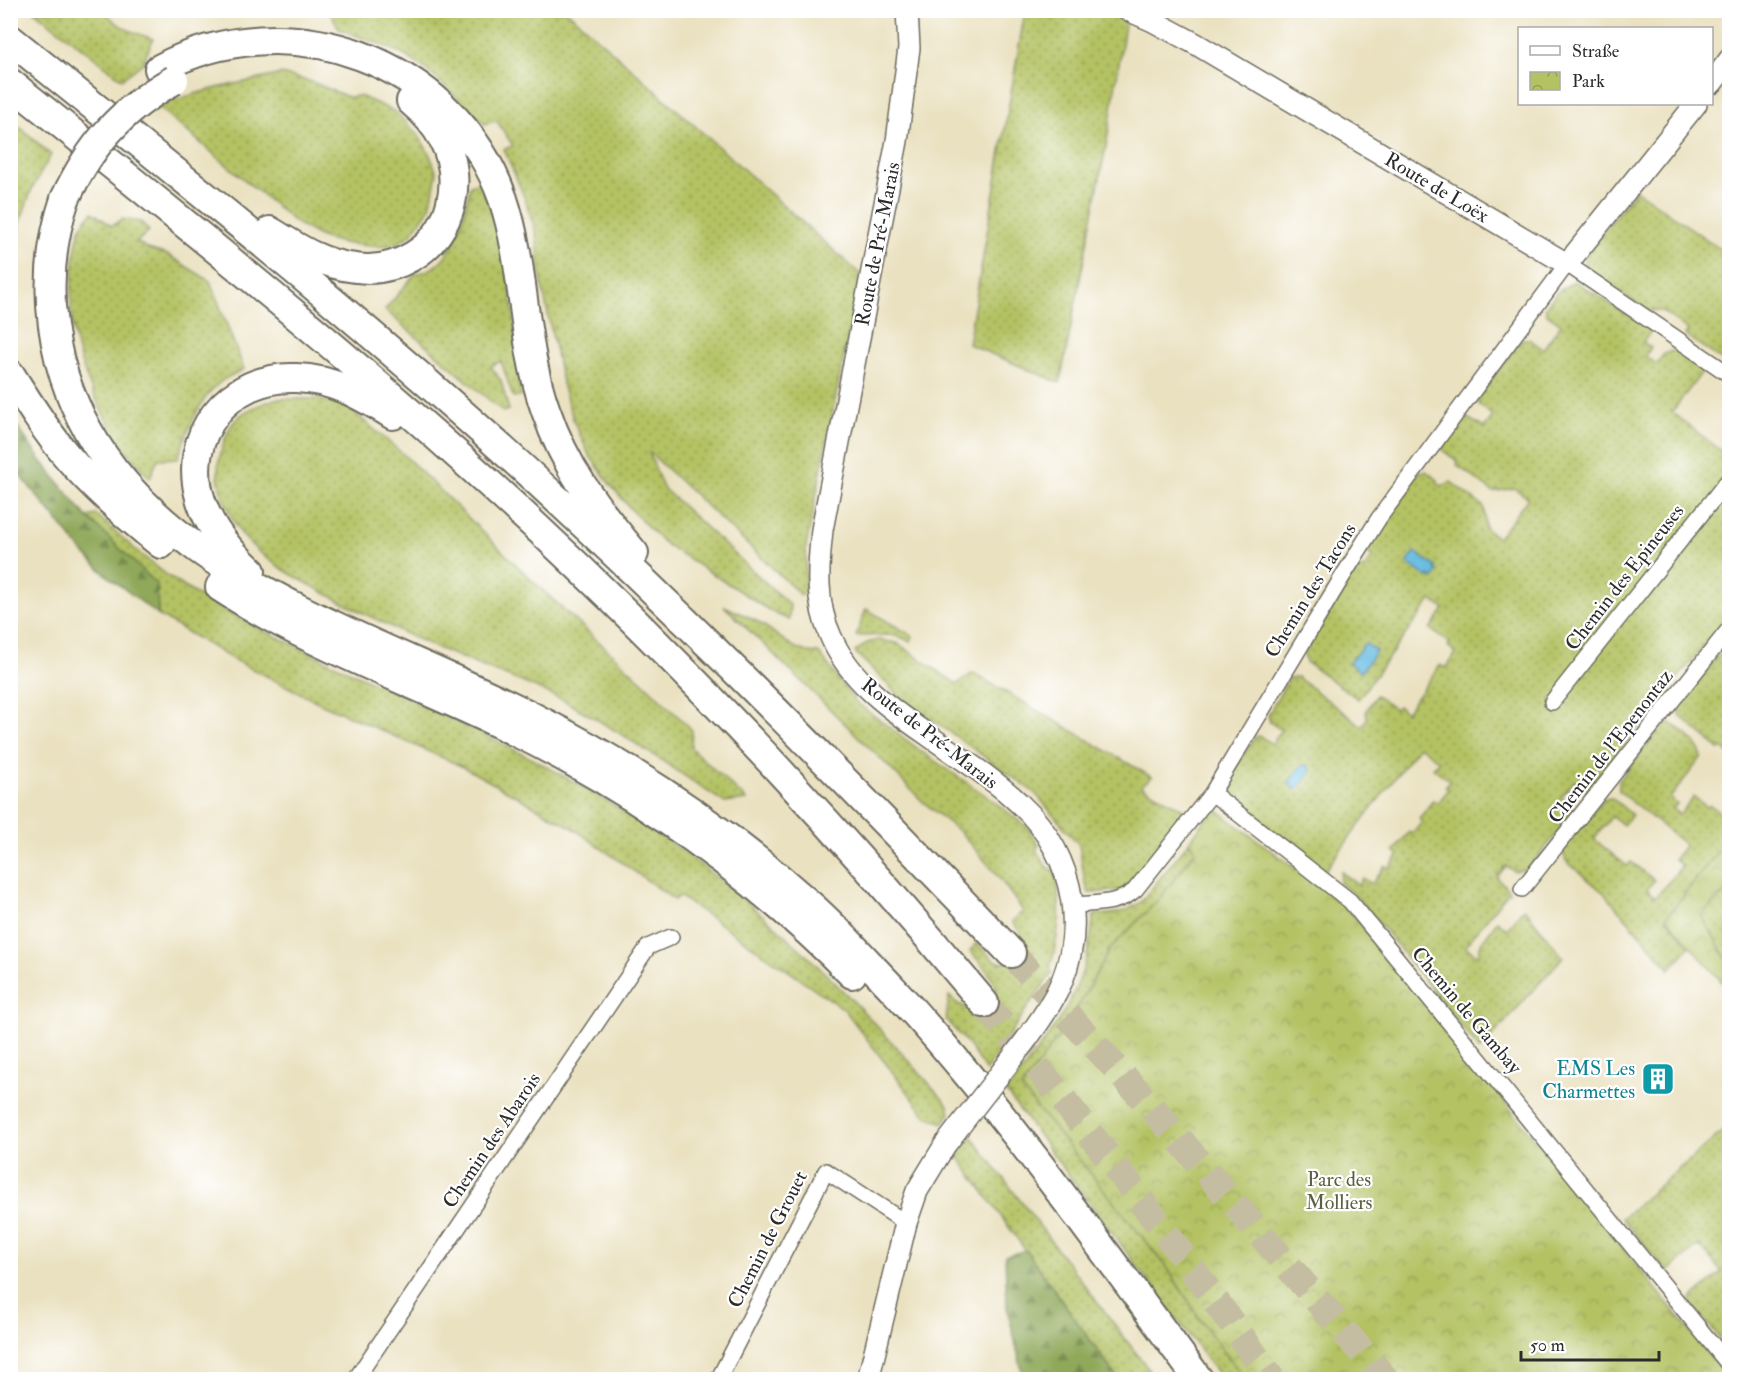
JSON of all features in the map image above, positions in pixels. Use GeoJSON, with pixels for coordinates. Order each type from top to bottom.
{"type":"FeatureCollection","features":[{"type":"Feature","properties":{"kind":"highway"},"geometry":{"type":"LineString","coordinates":[[10,39],[181,176],[432,387],[543,487],[830,764],[1011,953]]}},
{"type":"Feature","properties":{"kind":"highway"},"geometry":{"type":"LineString","coordinates":[[135,522],[103,482],[75,439],[59,406],[45,364],[36,320],[35,275],[40,228],[59,193],[106,132],[143,99],[166,74],[193,52],[238,42],[289,40],[312,43],[354,53],[400,74],[438,101],[470,136],[493,176],[503,199],[518,270],[537,383],[563,454],[587,494],[722,658]]}},
{"type":"Feature","properties":{"kind":"highway"},"geometry":{"type":"LineString","coordinates":[[166,74],[189,73],[220,62],[262,56],[297,57],[354,70],[399,93],[413,103],[436,127],[448,149],[454,191],[443,225],[420,251],[398,263],[384,267],[358,269],[333,264],[309,255],[181,176]]}},
{"type":"Feature","properties":{"kind":"highway"},"geometry":{"type":"LineString","coordinates":[[10,83],[322,337],[464,460],[572,562],[753,743],[863,862],[984,1003]]}},
{"type":"Feature","properties":{"kind":"highway"},"geometry":{"type":"LineString","coordinates":[[59,193],[49,274],[51,315],[58,352],[70,394],[90,434],[112,468],[128,486],[174,530],[234,573],[348,632],[526,713],[605,756],[712,825],[811,906],[868,962],[967,1072],[1025,1146],[1199,1380]]}},
{"type":"Feature","properties":{"kind":"highway"},"geometry":{"type":"LineString","coordinates":[[10,374],[27,402],[87,478],[135,522],[202,575],[279,620],[508,728],[582,767],[681,830],[758,887],[833,954],[933,1061],[1005,1151],[1177,1380]]}},
{"type":"Feature","properties":{"kind":"highway"},"geometry":{"type":"LineString","coordinates":[[293,604],[254,574],[228,548],[210,523],[200,498],[196,463],[201,439],[214,416],[230,397],[253,384],[281,378],[310,379],[335,384],[367,399],[464,460]]}},
{"type":"Feature","properties":{"kind":"street","name":"Route de Loëx"},"geometry":{"type":"LineString","coordinates":[[1128,10],[1196,44],[1567,264]]}},
{"type":"Feature","properties":{"kind":"street","name":"Route de Pré-Marais"},"geometry":{"type":"LineString","coordinates":[[868,1380],[906,1223],[917,1191],[945,1145],[1050,1006],[1066,970],[1074,935],[1073,905],[1065,869],[1044,830],[1020,803],[908,721],[864,684],[850,669],[831,638],[820,599],[818,572],[822,530],[897,141],[906,78],[909,16]]}},
{"type":"Feature","properties":{"kind":"street"},"geometry":{"type":"LineString","coordinates":[[1713,81],[1730,59]]}},
{"type":"Feature","properties":{"kind":"street"},"geometry":{"type":"LineString","coordinates":[[1695,105],[1567,264],[1730,375]]}},
{"type":"Feature","properties":{"kind":"street","name":"Chemin des Tacons"},"geometry":{"type":"LineString","coordinates":[[1073,905],[1127,897],[1212,793],[1379,518],[1567,264]]}},
{"type":"Feature","properties":{"kind":"street","name":"Chemin des Epineuses"},"geometry":{"type":"LineString","coordinates":[[1552,702],[1730,478]]}},
{"type":"Feature","properties":{"kind":"street","name":"Chemin de l'Epenontaz"},"geometry":{"type":"LineString","coordinates":[[1522,889],[1730,628]]}},
{"type":"Feature","properties":{"kind":"street","name":"Chemin de Gambay"},"geometry":{"type":"LineString","coordinates":[[1212,793],[1350,902],[1730,1366]]}},
{"type":"Feature","properties":{"kind":"street","name":"Chemin des Abarois"},"geometry":{"type":"LineString","coordinates":[[355,1380],[648,947],[671,937]]}},
{"type":"Feature","properties":{"kind":"street","name":"Chemin de Grouet"},"geometry":{"type":"LineString","coordinates":[[718,1380],[826,1171],[906,1223]]}},
{"type":"Feature","properties":{"kind":"green space"},"geometry":{"type":"Polygon","coordinates":[[[34,11],[105,11],[120,25],[153,39],[143,63],[122,79],[34,11]]]}},
{"type":"Feature","properties":{"kind":"green space"},"geometry":{"type":"Polygon","coordinates":[[[330,11],[567,11],[860,274],[806,547],[806,592],[801,595],[649,452],[663,488],[790,605],[789,620],[774,613],[665,544],[635,514],[588,453],[573,419],[563,387],[541,281],[536,233],[525,199],[504,149],[513,146],[497,121],[484,124],[434,76],[415,62],[388,48],[339,29],[330,11]]]}},
{"type":"Feature","properties":{"kind":"green space"},"geometry":{"type":"Polygon","coordinates":[[[1025,11],[1109,11],[1126,18],[1107,141],[1060,383],[968,344],[1025,11]]]}},
{"type":"Feature","properties":{"kind":"green space"},"geometry":{"type":"Polygon","coordinates":[[[281,74],[312,82],[348,97],[360,96],[396,112],[419,136],[437,173],[430,208],[410,236],[395,244],[379,247],[342,243],[321,237],[296,223],[158,107],[174,96],[180,99],[281,74]]]}},
{"type":"Feature","properties":{"kind":"green space"},"geometry":{"type":"Polygon","coordinates":[[[10,118],[51,155],[32,189],[19,225],[13,315],[11,316],[10,118]]]}},
{"type":"Feature","properties":{"kind":"green space"},"geometry":{"type":"Polygon","coordinates":[[[479,182],[499,231],[514,314],[521,396],[513,397],[501,361],[491,366],[501,381],[509,410],[503,412],[385,310],[415,274],[439,263],[448,252],[460,226],[470,185],[479,182]]]}},
{"type":"Feature","properties":{"kind":"green space"},"geometry":{"type":"Polygon","coordinates":[[[1636,190],[1729,255],[1729,365],[1685,335],[1688,330],[1662,311],[1648,311],[1587,271],[1584,256],[1636,190]]]}},
{"type":"Feature","properties":{"kind":"green space"},"geometry":{"type":"Polygon","coordinates":[[[93,212],[112,226],[123,219],[141,222],[149,231],[137,242],[148,249],[168,255],[210,281],[244,369],[222,381],[205,398],[194,418],[178,458],[158,459],[150,478],[135,462],[108,422],[86,376],[78,353],[71,307],[76,248],[81,228],[93,212]]]}},
{"type":"Feature","properties":{"kind":"green space"},"geometry":{"type":"Polygon","coordinates":[[[1574,281],[1652,330],[1643,342],[1651,348],[1645,356],[1656,364],[1664,354],[1681,348],[1706,367],[1672,412],[1729,457],[1729,614],[1587,791],[1574,781],[1561,797],[1576,810],[1528,869],[1514,871],[1506,866],[1497,877],[1509,891],[1465,946],[1478,956],[1481,943],[1497,921],[1507,929],[1524,908],[1563,957],[1480,1050],[1383,928],[1357,897],[1340,883],[1341,872],[1359,885],[1363,878],[1372,884],[1385,866],[1389,868],[1399,855],[1394,851],[1409,832],[1412,834],[1422,822],[1419,819],[1433,800],[1438,803],[1448,790],[1445,787],[1450,781],[1433,768],[1439,761],[1419,746],[1324,872],[1228,799],[1229,778],[1255,737],[1260,736],[1272,744],[1281,730],[1270,722],[1268,715],[1289,678],[1297,677],[1362,726],[1367,719],[1366,711],[1376,695],[1395,709],[1398,706],[1406,712],[1440,665],[1445,668],[1456,653],[1448,646],[1450,643],[1430,629],[1444,609],[1431,600],[1358,699],[1306,662],[1304,654],[1355,569],[1364,569],[1373,557],[1364,550],[1419,472],[1426,471],[1442,486],[1451,482],[1484,507],[1485,528],[1498,538],[1528,498],[1514,488],[1493,492],[1457,465],[1458,462],[1441,449],[1464,419],[1468,418],[1484,428],[1493,416],[1479,405],[1478,398],[1522,339],[1529,339],[1543,349],[1561,324],[1547,314],[1545,308],[1556,293],[1574,281]]]}},
{"type":"Feature","properties":{"kind":"green space"},"geometry":{"type":"Polygon","coordinates":[[[275,399],[318,399],[349,408],[404,455],[538,586],[692,730],[691,748],[747,800],[725,803],[628,739],[568,703],[393,628],[303,581],[281,568],[251,545],[237,528],[224,500],[218,466],[226,436],[236,419],[251,409],[275,399]]]}},
{"type":"Feature","properties":{"kind":"green space"},"geometry":{"type":"Polygon","coordinates":[[[10,416],[39,458],[87,517],[157,584],[158,615],[105,574],[81,550],[16,470],[11,461],[10,416]]]}},
{"type":"Feature","properties":{"kind":"green space"},"geometry":{"type":"Polygon","coordinates":[[[97,515],[156,567],[206,600],[236,617],[540,763],[608,802],[674,845],[749,903],[819,967],[917,1070],[948,1105],[950,1114],[943,1123],[926,1116],[844,1009],[679,896],[675,900],[571,827],[461,766],[322,704],[234,660],[158,615],[157,584],[87,517],[97,515]]]}},
{"type":"Feature","properties":{"kind":"green space"},"geometry":{"type":"Polygon","coordinates":[[[724,606],[755,620],[793,646],[810,653],[819,653],[856,702],[1027,827],[1039,845],[1036,850],[1046,866],[1055,871],[1059,897],[1059,920],[1050,968],[1052,974],[986,1071],[966,1042],[946,1020],[949,996],[958,1004],[971,1009],[996,997],[992,978],[970,951],[976,943],[994,960],[1003,963],[1024,952],[1020,932],[1012,921],[1023,911],[998,876],[962,834],[922,801],[724,606]]]}},
{"type":"Feature","properties":{"kind":"green space"},"geometry":{"type":"Polygon","coordinates":[[[866,609],[913,636],[911,641],[894,635],[856,636],[866,609]]]}},
{"type":"Feature","properties":{"kind":"green space"},"geometry":{"type":"Polygon","coordinates":[[[878,640],[897,643],[957,684],[973,673],[1152,777],[1141,786],[1185,810],[1134,878],[1122,890],[1089,893],[1085,883],[1079,845],[1035,793],[899,696],[855,652],[867,643],[878,640]]]}},
{"type":"Feature","properties":{"kind":"green space"},"geometry":{"type":"Polygon","coordinates":[[[1724,648],[1730,648],[1729,754],[1723,748],[1720,750],[1680,716],[1678,706],[1724,648]]]}},
{"type":"Feature","properties":{"kind":"green space"},"geometry":{"type":"Polygon","coordinates":[[[1671,723],[1694,742],[1701,758],[1670,798],[1677,804],[1673,809],[1680,814],[1694,797],[1723,815],[1729,807],[1729,837],[1666,918],[1690,946],[1670,969],[1604,893],[1566,861],[1562,850],[1603,799],[1612,798],[1632,815],[1623,825],[1612,816],[1594,839],[1627,866],[1631,862],[1654,880],[1647,890],[1656,897],[1682,866],[1674,859],[1685,845],[1619,791],[1619,781],[1662,726],[1671,723]]]}},
{"type":"Feature","properties":{"kind":"green space","name":"Parc des Molliers"},"geometry":{"type":"Polygon","coordinates":[[[1214,808],[1346,906],[1729,1379],[1245,1379],[1203,1324],[1166,1266],[1021,1088],[1072,1018],[1110,949],[1159,899],[1196,851],[1189,842],[1214,808]]]}},
{"type":"Feature","properties":{"kind":"green space"},"geometry":{"type":"Polygon","coordinates":[[[1729,837],[1729,889],[1701,915],[1729,961],[1729,990],[1666,918],[1729,837]]]}},
{"type":"Feature","properties":{"kind":"green space"},"geometry":{"type":"Polygon","coordinates":[[[1189,842],[1196,851],[1159,899],[1110,949],[1072,1018],[1166,1266],[1203,1324],[1245,1379],[1222,1379],[1006,1092],[1050,1034],[1077,987],[1090,943],[1094,915],[1125,910],[1142,901],[1189,842]]]}},
{"type":"Feature","properties":{"kind":"green space"},"geometry":{"type":"Polygon","coordinates":[[[1729,889],[1730,958],[1727,960],[1701,915],[1729,889]]]}},
{"type":"Feature","properties":{"kind":"green space"},"geometry":{"type":"Polygon","coordinates":[[[1729,1126],[1729,1349],[1689,1301],[1722,1272],[1699,1245],[1667,1272],[1622,1218],[1729,1126]]]}},
{"type":"Feature","properties":{"kind":"green space"},"geometry":{"type":"Polygon","coordinates":[[[972,1137],[1156,1379],[1118,1379],[957,1155],[972,1137]]]}},
{"type":"Feature","properties":{"kind":"green space"},"geometry":{"type":"Polygon","coordinates":[[[1026,1250],[1118,1379],[1024,1379],[1007,1307],[1005,1256],[1026,1250]]]}},
{"type":"Feature","properties":{"kind":"water"},"geometry":{"type":"Polygon","coordinates":[[[1415,552],[1436,567],[1438,571],[1433,579],[1407,563],[1415,552]]]}},
{"type":"Feature","properties":{"kind":"water"},"geometry":{"type":"Polygon","coordinates":[[[1365,643],[1376,651],[1361,672],[1349,663],[1365,643]]]}},
{"type":"Feature","properties":{"kind":"water"},"geometry":{"type":"Polygon","coordinates":[[[1302,765],[1309,766],[1311,772],[1297,790],[1288,783],[1302,765]]]}},
{"type":"Feature","properties":{"kind":"tunnel"},"geometry":{"type":"LineString","coordinates":[[1011,953],[1152,1108],[1386,1380]]}},
{"type":"Feature","properties":{"kind":"tunnel"},"geometry":{"type":"LineString","coordinates":[[984,1003],[1132,1188],[1272,1380]]}},
{"type":"Feature","properties":{"kind":"place","name":"EMS Les Charmettes"},"geometry":{"type":"Point","coordinates":[1658,1079]}}]}
